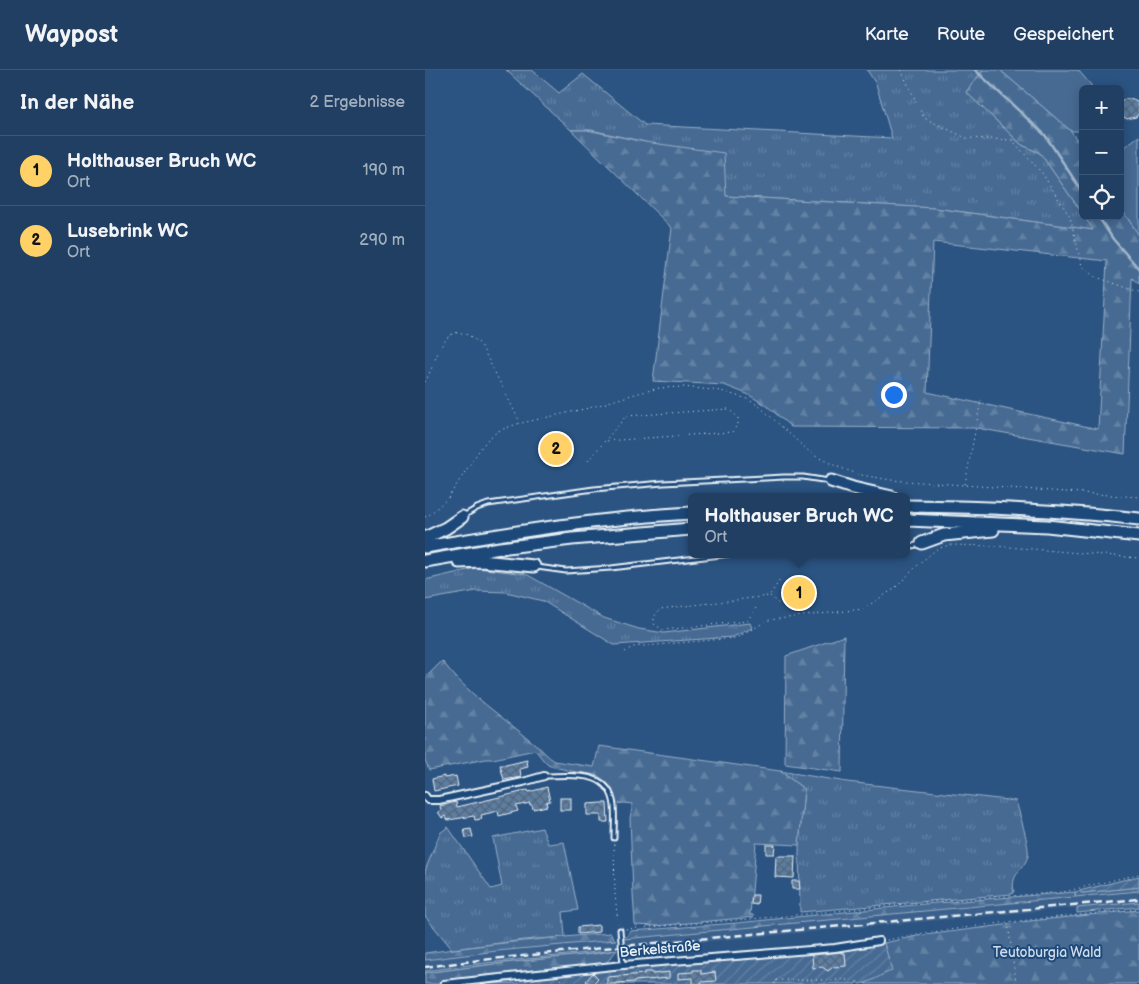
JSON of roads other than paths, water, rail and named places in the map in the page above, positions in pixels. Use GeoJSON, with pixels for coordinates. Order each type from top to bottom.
{"type":"FeatureCollection","features":[{"type":"Feature","properties":{"kind":"highway"},"geometry":{"type":"LineString","coordinates":[[831,481],[875,493]]}},
{"type":"Feature","properties":{"kind":"highway"},"geometry":{"type":"LineString","coordinates":[[910,501],[948,507]]}},
{"type":"Feature","properties":{"kind":"highway"},"geometry":{"type":"LineString","coordinates":[[910,506],[1068,512],[1139,519]]}},
{"type":"Feature","properties":{"kind":"highway"},"geometry":{"type":"LineString","coordinates":[[425,547],[567,525],[688,513]]}},
{"type":"Feature","properties":{"kind":"highway"},"geometry":{"type":"LineString","coordinates":[[425,538],[447,528],[462,517]]}},
{"type":"Feature","properties":{"kind":"highway"},"geometry":{"type":"LineString","coordinates":[[910,520],[1047,526],[1139,536]]}},
{"type":"Feature","properties":{"kind":"highway"},"geometry":{"type":"LineString","coordinates":[[922,543],[944,535],[958,533],[1047,526]]}},
{"type":"Feature","properties":{"kind":"highway"},"geometry":{"type":"LineString","coordinates":[[425,561],[500,548],[572,539],[688,529]]}},
{"type":"Feature","properties":{"kind":"highway"},"geometry":{"type":"LineString","coordinates":[[425,565],[435,566],[466,561],[481,561],[534,566]]}},
{"type":"Feature","properties":{"kind":"street"},"geometry":{"type":"LineString","coordinates":[[425,796],[428,800],[439,800],[545,776]]}},
{"type":"Feature","properties":{"kind":"street","name":"Berkelstraße"},"geometry":{"type":"LineString","coordinates":[[444,984],[623,965],[835,948],[879,942]]}},
{"type":"Feature","properties":{"kind":"lane"},"geometry":{"type":"LineString","coordinates":[[462,517],[488,504],[594,489],[663,483],[784,477],[803,477],[831,481]]}},
{"type":"Feature","properties":{"kind":"lane"},"geometry":{"type":"LineString","coordinates":[[910,546],[922,543]]}},
{"type":"Feature","properties":{"kind":"lane"},"geometry":{"type":"LineString","coordinates":[[534,566],[566,571],[696,558]]}},
{"type":"Feature","properties":{"kind":"lane"},"geometry":{"type":"LineString","coordinates":[[545,776],[587,776],[606,786],[611,794],[614,807],[614,838]]}},
{"type":"Feature","properties":{"kind":"lane"},"geometry":{"type":"LineString","coordinates":[[620,930],[623,965]]}},
{"type":"Feature","properties":{"kind":"waterway"},"geometry":{"type":"LineString","coordinates":[[975,70],[1045,135],[1079,187]]}},
{"type":"Feature","properties":{"kind":"waterway"},"geometry":{"type":"LineString","coordinates":[[1101,220],[1113,239],[1139,269]]}},
{"type":"Feature","properties":{"kind":"railway"},"geometry":{"type":"LineString","coordinates":[[425,967],[665,942],[1139,899]]}},
{"type":"Feature","properties":{"kind":"place","name":"Lusebrink WC"},"geometry":{"type":"Point","coordinates":[556,449]}},
{"type":"Feature","properties":{"kind":"place","name":"Holthauser Bruch WC"},"geometry":{"type":"Point","coordinates":[799,593]}},
{"type":"Feature","properties":{"kind":"park label","name":"Teutoburgia Wald"},"geometry":{"type":"Point","coordinates":[1047,952]}}]}
